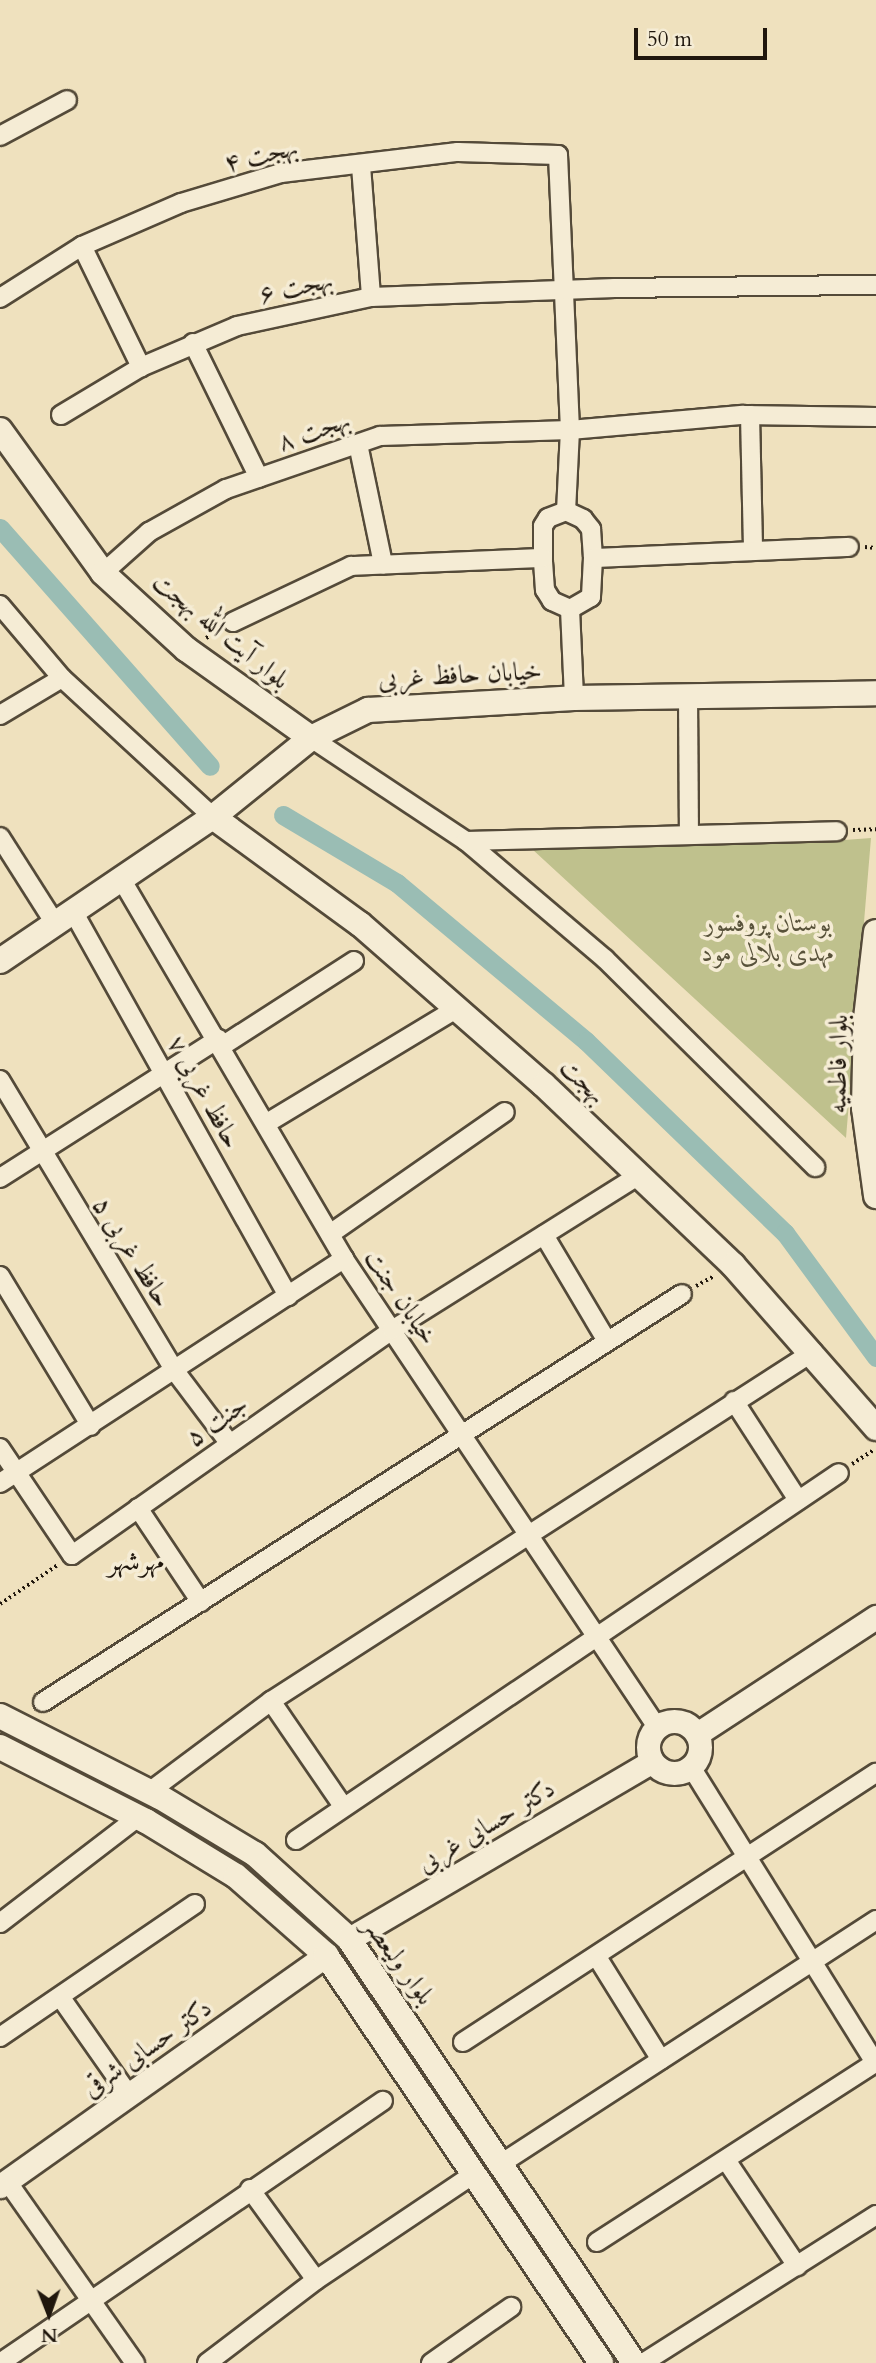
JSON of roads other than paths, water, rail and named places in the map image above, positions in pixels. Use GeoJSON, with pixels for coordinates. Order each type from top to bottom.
{"type":"FeatureCollection","features":[{"type":"Feature","properties":{"kind":"main road","name":"بلوار آیت الله بهجت"},"geometry":{"type":"LineString","coordinates":[[0,430],[103,573],[186,649],[311,738]]}},
{"type":"Feature","properties":{"kind":"main road","name":"خیابان حافظ غربی"},"geometry":{"type":"LineString","coordinates":[[0,961],[122,882],[213,817],[311,738],[368,710],[574,698],[876,693]]}},
{"type":"Feature","properties":{"kind":"main road","name":"بهجت"},"geometry":{"type":"LineString","coordinates":[[213,817],[360,925],[459,1007],[733,1265],[813,1352],[876,1428]]}},
{"type":"Feature","properties":{"kind":"main road","name":"بلوار فاطمیه"},"geometry":{"type":"LineString","coordinates":[[876,932],[866,1019],[864,1108],[876,1196]]}},
{"type":"Feature","properties":{"kind":"main road","name":"بلوار ولیعصر"},"geometry":{"type":"LineString","coordinates":[[0,1716],[149,1792],[255,1854],[305,1895],[349,1939],[404,2017],[634,2363]]}},
{"type":"Feature","properties":{"kind":"main road"},"geometry":{"type":"LineString","coordinates":[[0,1747],[138,1817],[236,1876],[285,1916],[326,1955],[381,2033],[600,2363]]}},
{"type":"Feature","properties":{"kind":"main road"},"geometry":{"type":"LineString","coordinates":[[285,1916],[302,1910],[305,1895]]}},
{"type":"Feature","properties":{"kind":"main road"},"geometry":{"type":"LineString","coordinates":[[326,1955],[349,1939]]}},
{"type":"Feature","properties":{"kind":"main road"},"geometry":{"type":"LineString","coordinates":[[381,2033],[383,2016],[404,2017]]}},
{"type":"Feature","properties":{"kind":"street"},"geometry":{"type":"LineString","coordinates":[[0,136],[67,100]]}},
{"type":"Feature","properties":{"kind":"street","name":"بهجت ۴"},"geometry":{"type":"LineString","coordinates":[[0,298],[82,246],[181,203],[281,173],[361,166],[458,152],[558,155],[563,290]]}},
{"type":"Feature","properties":{"kind":"street"},"geometry":{"type":"LineString","coordinates":[[361,166],[372,298]]}},
{"type":"Feature","properties":{"kind":"street"},"geometry":{"type":"LineString","coordinates":[[82,246],[141,367]]}},
{"type":"Feature","properties":{"kind":"street","name":"بهجت ۶"},"geometry":{"type":"LineString","coordinates":[[61,415],[141,367],[237,326],[372,298],[563,290],[876,285]]}},
{"type":"Feature","properties":{"kind":"street"},"geometry":{"type":"LineString","coordinates":[[563,290],[570,430],[566,511]]}},
{"type":"Feature","properties":{"kind":"street"},"geometry":{"type":"LineString","coordinates":[[194,343],[259,478]]}},
{"type":"Feature","properties":{"kind":"street"},"geometry":{"type":"LineString","coordinates":[[750,415],[753,551]]}},
{"type":"Feature","properties":{"kind":"street","name":"بهجت ۸"},"geometry":{"type":"LineString","coordinates":[[103,573],[149,532],[226,489],[380,436],[570,430],[750,415],[876,417]]}},
{"type":"Feature","properties":{"kind":"street"},"geometry":{"type":"LineString","coordinates":[[358,444],[383,564]]}},
{"type":"Feature","properties":{"kind":"street"},"geometry":{"type":"LineString","coordinates":[[566,511],[583,519],[591,529],[593,558],[591,597],[570,609],[552,601],[545,590],[543,558],[543,526],[548,518],[566,511]]}},
{"type":"Feature","properties":{"kind":"street"},"geometry":{"type":"LineString","coordinates":[[593,558],[849,547]]}},
{"type":"Feature","properties":{"kind":"street"},"geometry":{"type":"LineString","coordinates":[[233,622],[351,566],[543,558]]}},
{"type":"Feature","properties":{"kind":"street"},"geometry":{"type":"LineString","coordinates":[[0,605],[62,678],[213,817]]}},
{"type":"Feature","properties":{"kind":"street"},"geometry":{"type":"LineString","coordinates":[[570,609],[574,698]]}},
{"type":"Feature","properties":{"kind":"street"},"geometry":{"type":"LineString","coordinates":[[0,715],[62,678]]}},
{"type":"Feature","properties":{"kind":"street"},"geometry":{"type":"LineString","coordinates":[[688,695],[689,835]]}},
{"type":"Feature","properties":{"kind":"street"},"geometry":{"type":"LineString","coordinates":[[311,738],[466,841],[605,959],[815,1167]]}},
{"type":"Feature","properties":{"kind":"street"},"geometry":{"type":"LineString","coordinates":[[466,841],[837,831]]}},
{"type":"Feature","properties":{"kind":"street","name":"حافظ غربی ۷"},"geometry":{"type":"LineString","coordinates":[[0,837],[65,919],[164,1074],[288,1296]]}},
{"type":"Feature","properties":{"kind":"street","name":"خیابان جنت"},"geometry":{"type":"LineString","coordinates":[[122,882],[220,1042],[344,1259],[657,1727]]}},
{"type":"Feature","properties":{"kind":"street"},"geometry":{"type":"LineString","coordinates":[[0,1178],[164,1074],[295,999],[354,961]]}},
{"type":"Feature","properties":{"kind":"street"},"geometry":{"type":"LineString","coordinates":[[267,1123],[365,1061],[459,1007]]}},
{"type":"Feature","properties":{"kind":"street","name":"حافظ غربی ۵"},"geometry":{"type":"LineString","coordinates":[[0,1080],[175,1371],[230,1444]]}},
{"type":"Feature","properties":{"kind":"street"},"geometry":{"type":"LineString","coordinates":[[330,1234],[505,1112]]}},
{"type":"Feature","properties":{"kind":"street","name":"جنت ۵"},"geometry":{"type":"LineString","coordinates":[[19,1473],[72,1555],[391,1330],[639,1175]]}},
{"type":"Feature","properties":{"kind":"street"},"geometry":{"type":"LineString","coordinates":[[544,1235],[607,1341]]}},
{"type":"Feature","properties":{"kind":"street"},"geometry":{"type":"LineString","coordinates":[[0,1483],[344,1259]]}},
{"type":"Feature","properties":{"kind":"street"},"geometry":{"type":"LineString","coordinates":[[0,1276],[91,1426]]}},
{"type":"Feature","properties":{"kind":"street"},"geometry":{"type":"LineString","coordinates":[[43,1702],[682,1294]]}},
{"type":"Feature","properties":{"kind":"street"},"geometry":{"type":"LineString","coordinates":[[149,1792],[271,1701],[527,1533],[813,1352]]}},
{"type":"Feature","properties":{"kind":"street"},"geometry":{"type":"LineString","coordinates":[[734,1401],[799,1500]]}},
{"type":"Feature","properties":{"kind":"street"},"geometry":{"type":"LineString","coordinates":[[0,1448],[19,1473]]}},
{"type":"Feature","properties":{"kind":"street"},"geometry":{"type":"LineString","coordinates":[[296,1840],[342,1806],[839,1473]]}},
{"type":"Feature","properties":{"kind":"street"},"geometry":{"type":"LineString","coordinates":[[138,1508],[201,1602]]}},
{"type":"Feature","properties":{"kind":"street"},"geometry":{"type":"LineString","coordinates":[[697,1734],[876,1617]]}},
{"type":"Feature","properties":{"kind":"street"},"geometry":{"type":"LineString","coordinates":[[271,1701],[342,1806]]}},
{"type":"Feature","properties":{"kind":"street"},"geometry":{"type":"LineString","coordinates":[[683,1723],[697,1734],[700,1748],[691,1767],[674,1773],[652,1761],[648,1746],[657,1727],[683,1723]]}},
{"type":"Feature","properties":{"kind":"street","name":"دکتر حسابی غربی"},"geometry":{"type":"LineString","coordinates":[[349,1939],[652,1761]]}},
{"type":"Feature","properties":{"kind":"street"},"geometry":{"type":"LineString","coordinates":[[597,2242],[876,2062],[811,1964],[691,1767]]}},
{"type":"Feature","properties":{"kind":"street"},"geometry":{"type":"LineString","coordinates":[[463,2042],[748,1860],[876,1773]]}},
{"type":"Feature","properties":{"kind":"street"},"geometry":{"type":"LineString","coordinates":[[0,1923],[138,1817]]}},
{"type":"Feature","properties":{"kind":"street"},"geometry":{"type":"LineString","coordinates":[[0,2037],[61,1998],[195,1903]]}},
{"type":"Feature","properties":{"kind":"street"},"geometry":{"type":"LineString","coordinates":[[502,2163],[876,1920]]}},
{"type":"Feature","properties":{"kind":"street","name":"دکتر حسابی شرقی"},"geometry":{"type":"LineString","coordinates":[[3,2184],[326,1955]]}},
{"type":"Feature","properties":{"kind":"street"},"geometry":{"type":"LineString","coordinates":[[597,1957],[661,2060]]}},
{"type":"Feature","properties":{"kind":"street"},"geometry":{"type":"LineString","coordinates":[[61,1998],[129,2095]]}},
{"type":"Feature","properties":{"kind":"street"},"geometry":{"type":"LineString","coordinates":[[0,2363],[250,2189],[383,2101]]}},
{"type":"Feature","properties":{"kind":"street"},"geometry":{"type":"LineString","coordinates":[[726,2160],[797,2266]]}},
{"type":"Feature","properties":{"kind":"street"},"geometry":{"type":"LineString","coordinates":[[207,2363],[316,2280],[475,2173]]}},
{"type":"Feature","properties":{"kind":"street"},"geometry":{"type":"LineString","coordinates":[[3,2184],[92,2299],[135,2363]]}},
{"type":"Feature","properties":{"kind":"street"},"geometry":{"type":"LineString","coordinates":[[250,2189],[316,2280]]}},
{"type":"Feature","properties":{"kind":"street"},"geometry":{"type":"LineString","coordinates":[[643,2363],[876,2215]]}},
{"type":"Feature","properties":{"kind":"street"},"geometry":{"type":"LineString","coordinates":[[431,2363],[511,2307]]}},
{"type":"Feature","properties":{"kind":"waterway"},"geometry":{"type":"LineString","coordinates":[[0,528],[210,766]]}},
{"type":"Feature","properties":{"kind":"waterway"},"geometry":{"type":"LineString","coordinates":[[283,815],[397,883],[586,1041],[785,1233],[876,1357]]}},
{"type":"Feature","properties":{"kind":"district","name":"مهرشهر"},"geometry":{"type":"Point","coordinates":[136,1561]}},
{"type":"Feature","properties":{"kind":"park label","name":"بوستان پروفسور مهدی بلالی مود"},"geometry":{"type":"Point","coordinates":[768,938]}}]}
